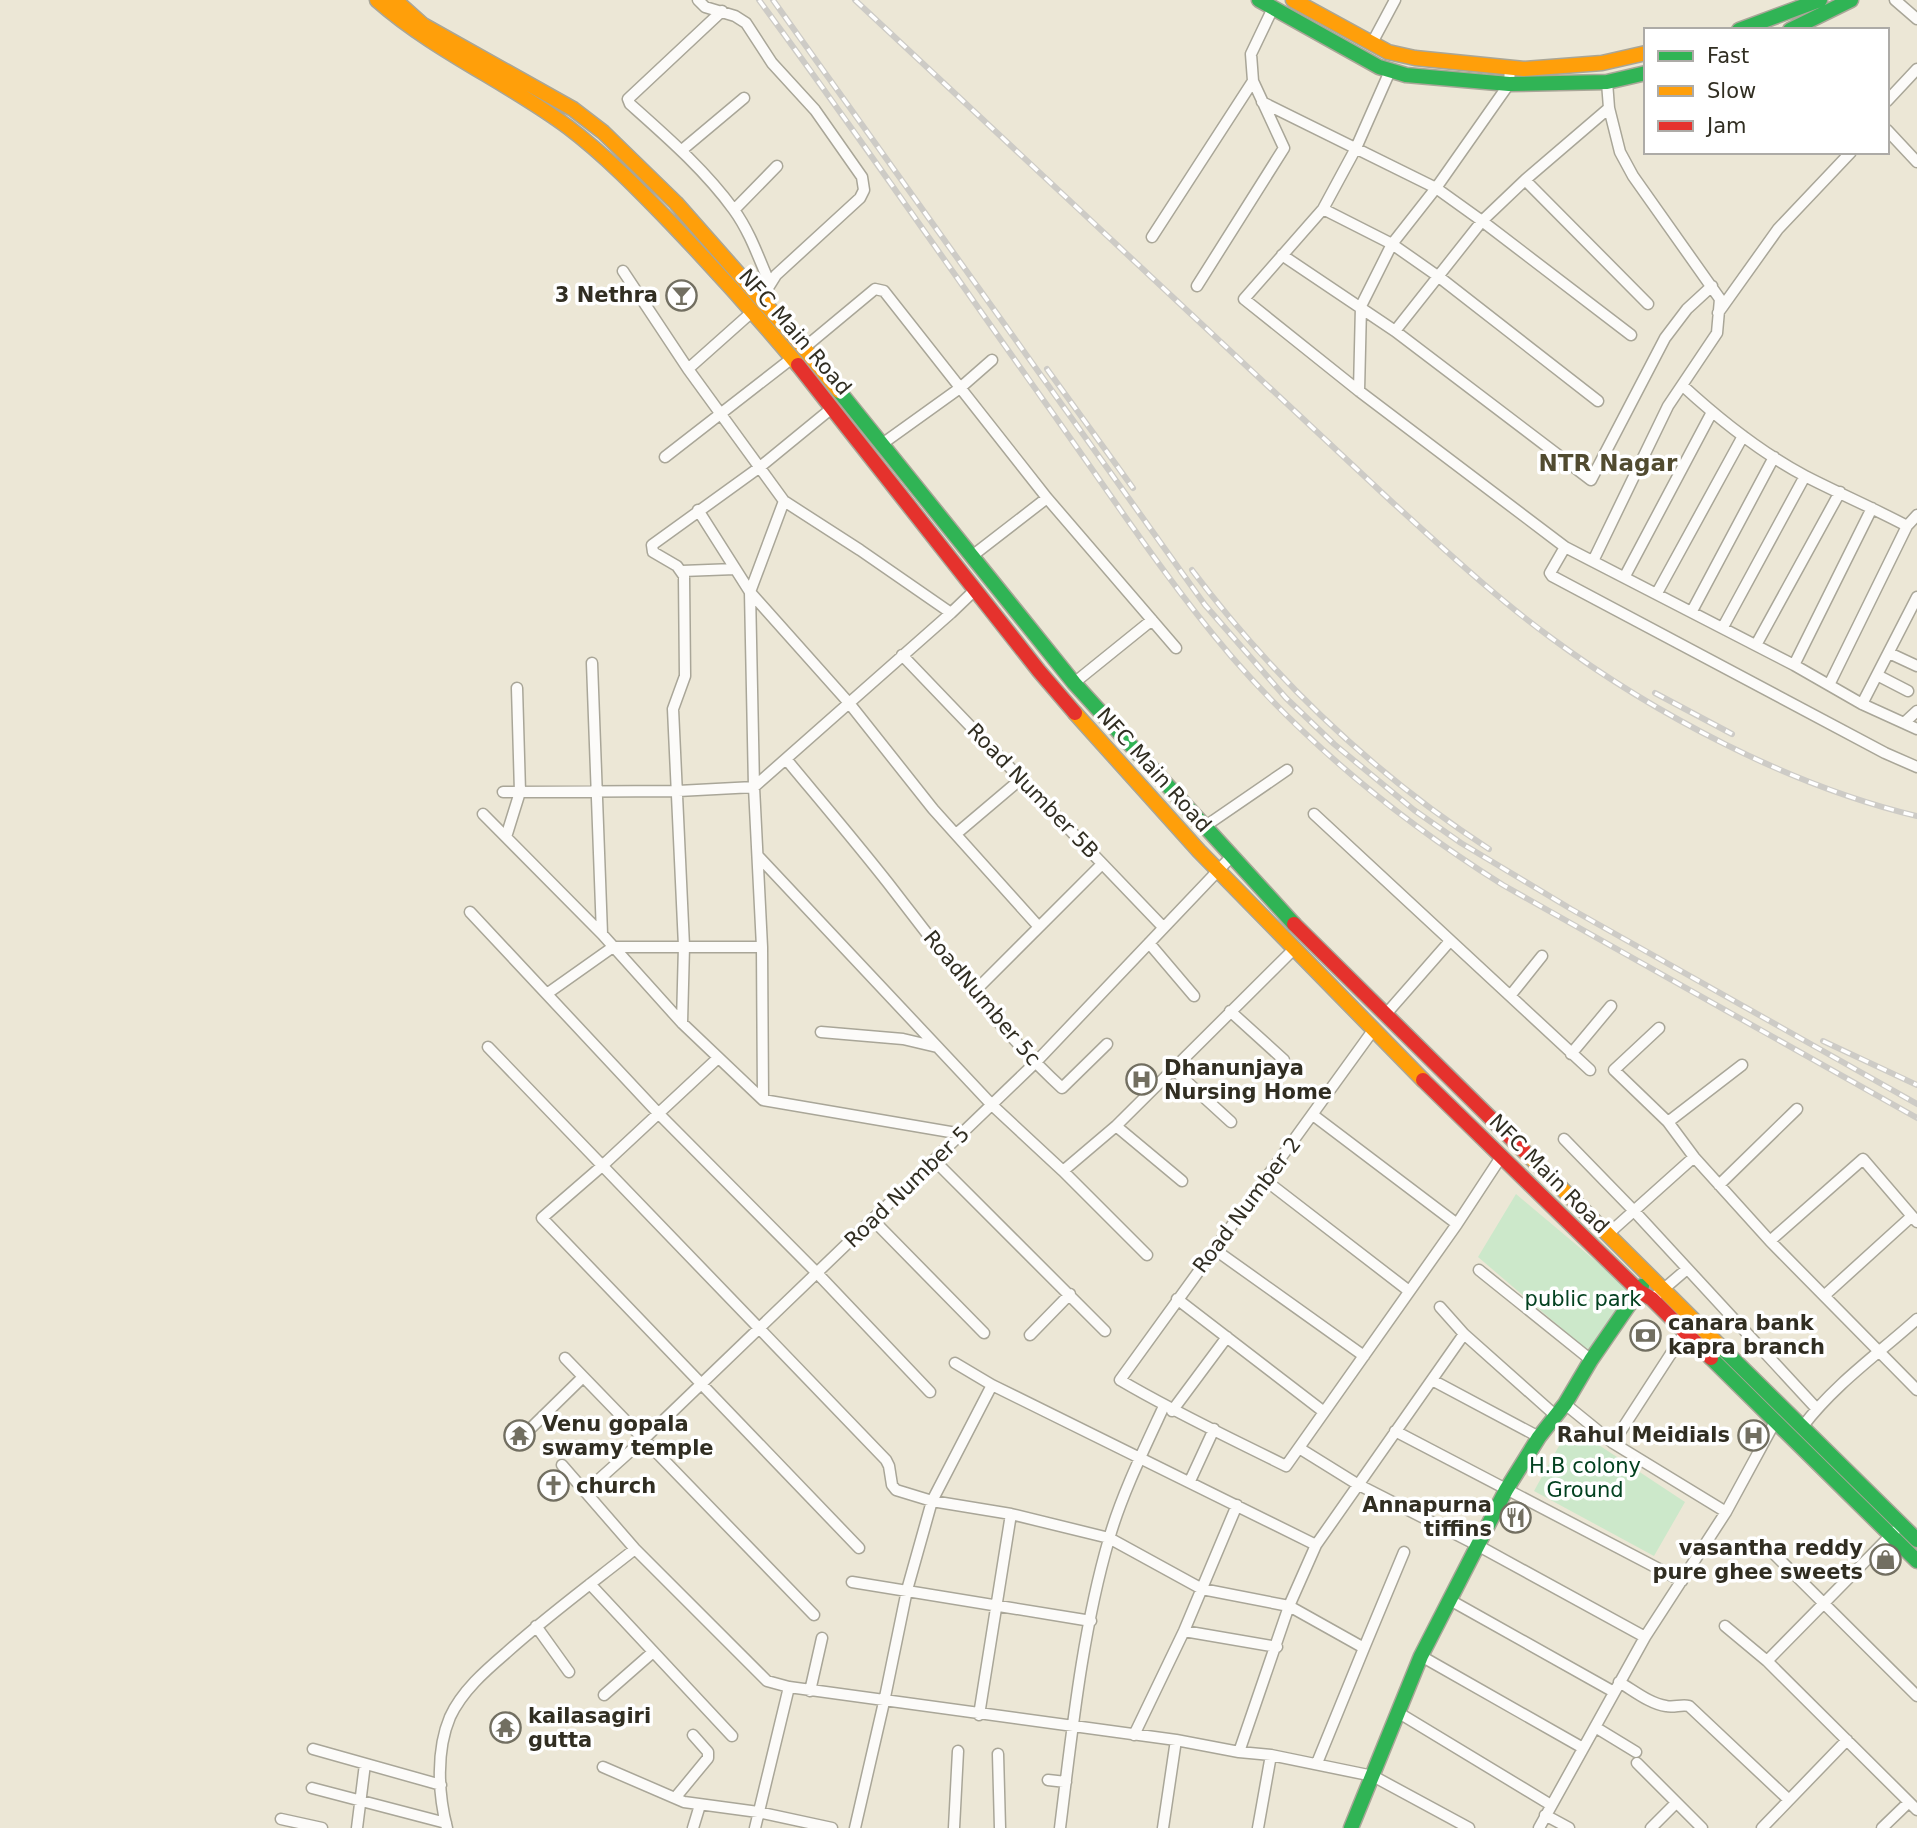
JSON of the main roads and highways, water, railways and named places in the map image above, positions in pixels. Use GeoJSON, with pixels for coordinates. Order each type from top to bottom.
{"type":"FeatureCollection","features":[{"type":"Feature","properties":{"kind":"main road","name":"NFC Main Road"},"geometry":{"type":"LineString","coordinates":[[377,0],[405,26],[430,44],[482,72],[574,133],[661,212],[752,312],[832,408],[1058,695],[1216,870],[1293,950],[1639,1291],[1652,1300],[1776,1420],[1896,1530],[1917,1541]]}},
{"type":"Feature","properties":{"kind":"main road","name":"NFC Main Road"},"geometry":{"type":"LineString","coordinates":[[395,0],[423,25],[563,103],[603,132],[676,203],[804,348],[1074,683],[1231,857],[1308,938],[1803,1426],[1896,1530],[1917,1561]]}},
{"type":"Feature","properties":{"kind":"main road"},"geometry":{"type":"LineString","coordinates":[[1259,0],[1378,67],[1406,75],[1509,84],[1607,82],[1644,73]]}},
{"type":"Feature","properties":{"kind":"main road"},"geometry":{"type":"LineString","coordinates":[[1293,0],[1372,43],[1400,55],[1524,69],[1602,63],[1644,53]]}},
{"type":"Feature","properties":{"kind":"main road"},"geometry":{"type":"LineString","coordinates":[[1744,28],[1819,0]]}},
{"type":"Feature","properties":{"kind":"main road"},"geometry":{"type":"LineString","coordinates":[[1794,28],[1851,0]]}},
{"type":"Feature","properties":{"kind":"main road"},"geometry":{"type":"LineString","coordinates":[[1467,63],[1467,80]]}},
{"type":"Feature","properties":{"kind":"main road"},"geometry":{"type":"LineString","coordinates":[[924,524],[938,514]]}},
{"type":"Feature","properties":{"kind":"main road"},"geometry":{"type":"LineString","coordinates":[[1352,1828],[1422,1656],[1506,1490],[1650,1275]]}},
{"type":"Feature","properties":{"kind":"railway"},"geometry":{"type":"LineString","coordinates":[[759,0],[1158,563],[1231,656],[1292,721],[1358,781],[1465,861],[1917,1118]]}},
{"type":"Feature","properties":{"kind":"railway"},"geometry":{"type":"LineString","coordinates":[[773,0],[1205,605],[1286,698],[1334,744],[1414,810],[1461,843],[1571,909],[1917,1104]]}},
{"type":"Feature","properties":{"kind":"railway"},"geometry":{"type":"LineString","coordinates":[[855,0],[1392,502],[1529,621],[1590,666],[1633,693],[1725,744],[1821,786],[1917,816]]}},
{"type":"Feature","properties":{"kind":"railway"},"geometry":{"type":"LineString","coordinates":[[1047,369],[1133,488]]}},
{"type":"Feature","properties":{"kind":"railway"},"geometry":{"type":"LineString","coordinates":[[1192,570],[1257,649],[1329,723],[1406,789],[1489,849]]}},
{"type":"Feature","properties":{"kind":"railway"},"geometry":{"type":"LineString","coordinates":[[1655,693],[1732,734]]}},
{"type":"Feature","properties":{"kind":"railway"},"geometry":{"type":"LineString","coordinates":[[1823,1041],[1917,1085]]}},
{"type":"Feature","properties":{"kind":"place","name":"3 Nethra"},"geometry":{"type":"Point","coordinates":[681,295]}},
{"type":"Feature","properties":{"kind":"place","name":"Dhanunjaya Nursing Home"},"geometry":{"type":"Point","coordinates":[1141,1080]}},
{"type":"Feature","properties":{"kind":"place","name":"canara bank kapra branch"},"geometry":{"type":"Point","coordinates":[1645,1335]}},
{"type":"Feature","properties":{"kind":"place","name":"Rahul Meidials"},"geometry":{"type":"Point","coordinates":[1753,1435]}},
{"type":"Feature","properties":{"kind":"place","name":"Venu gopala swamy temple"},"geometry":{"type":"Point","coordinates":[519,1436]}},
{"type":"Feature","properties":{"kind":"place","name":"church"},"geometry":{"type":"Point","coordinates":[553,1486]}},
{"type":"Feature","properties":{"kind":"place","name":"Annapurna tiffins"},"geometry":{"type":"Point","coordinates":[1515,1517]}},
{"type":"Feature","properties":{"kind":"place","name":"vasantha reddy pure ghee sweets"},"geometry":{"type":"Point","coordinates":[1886,1560]}},
{"type":"Feature","properties":{"kind":"place","name":"kailasagiri gutta"},"geometry":{"type":"Point","coordinates":[505,1728]}},
{"type":"Feature","properties":{"kind":"district","name":"NTR Nagar"},"geometry":{"type":"Point","coordinates":[1608,463]}},
{"type":"Feature","properties":{"kind":"park label","name":"public park"},"geometry":{"type":"Point","coordinates":[1583,1299]}},
{"type":"Feature","properties":{"kind":"park label","name":"H.B colony Ground"},"geometry":{"type":"Point","coordinates":[1585,1478]}}]}
